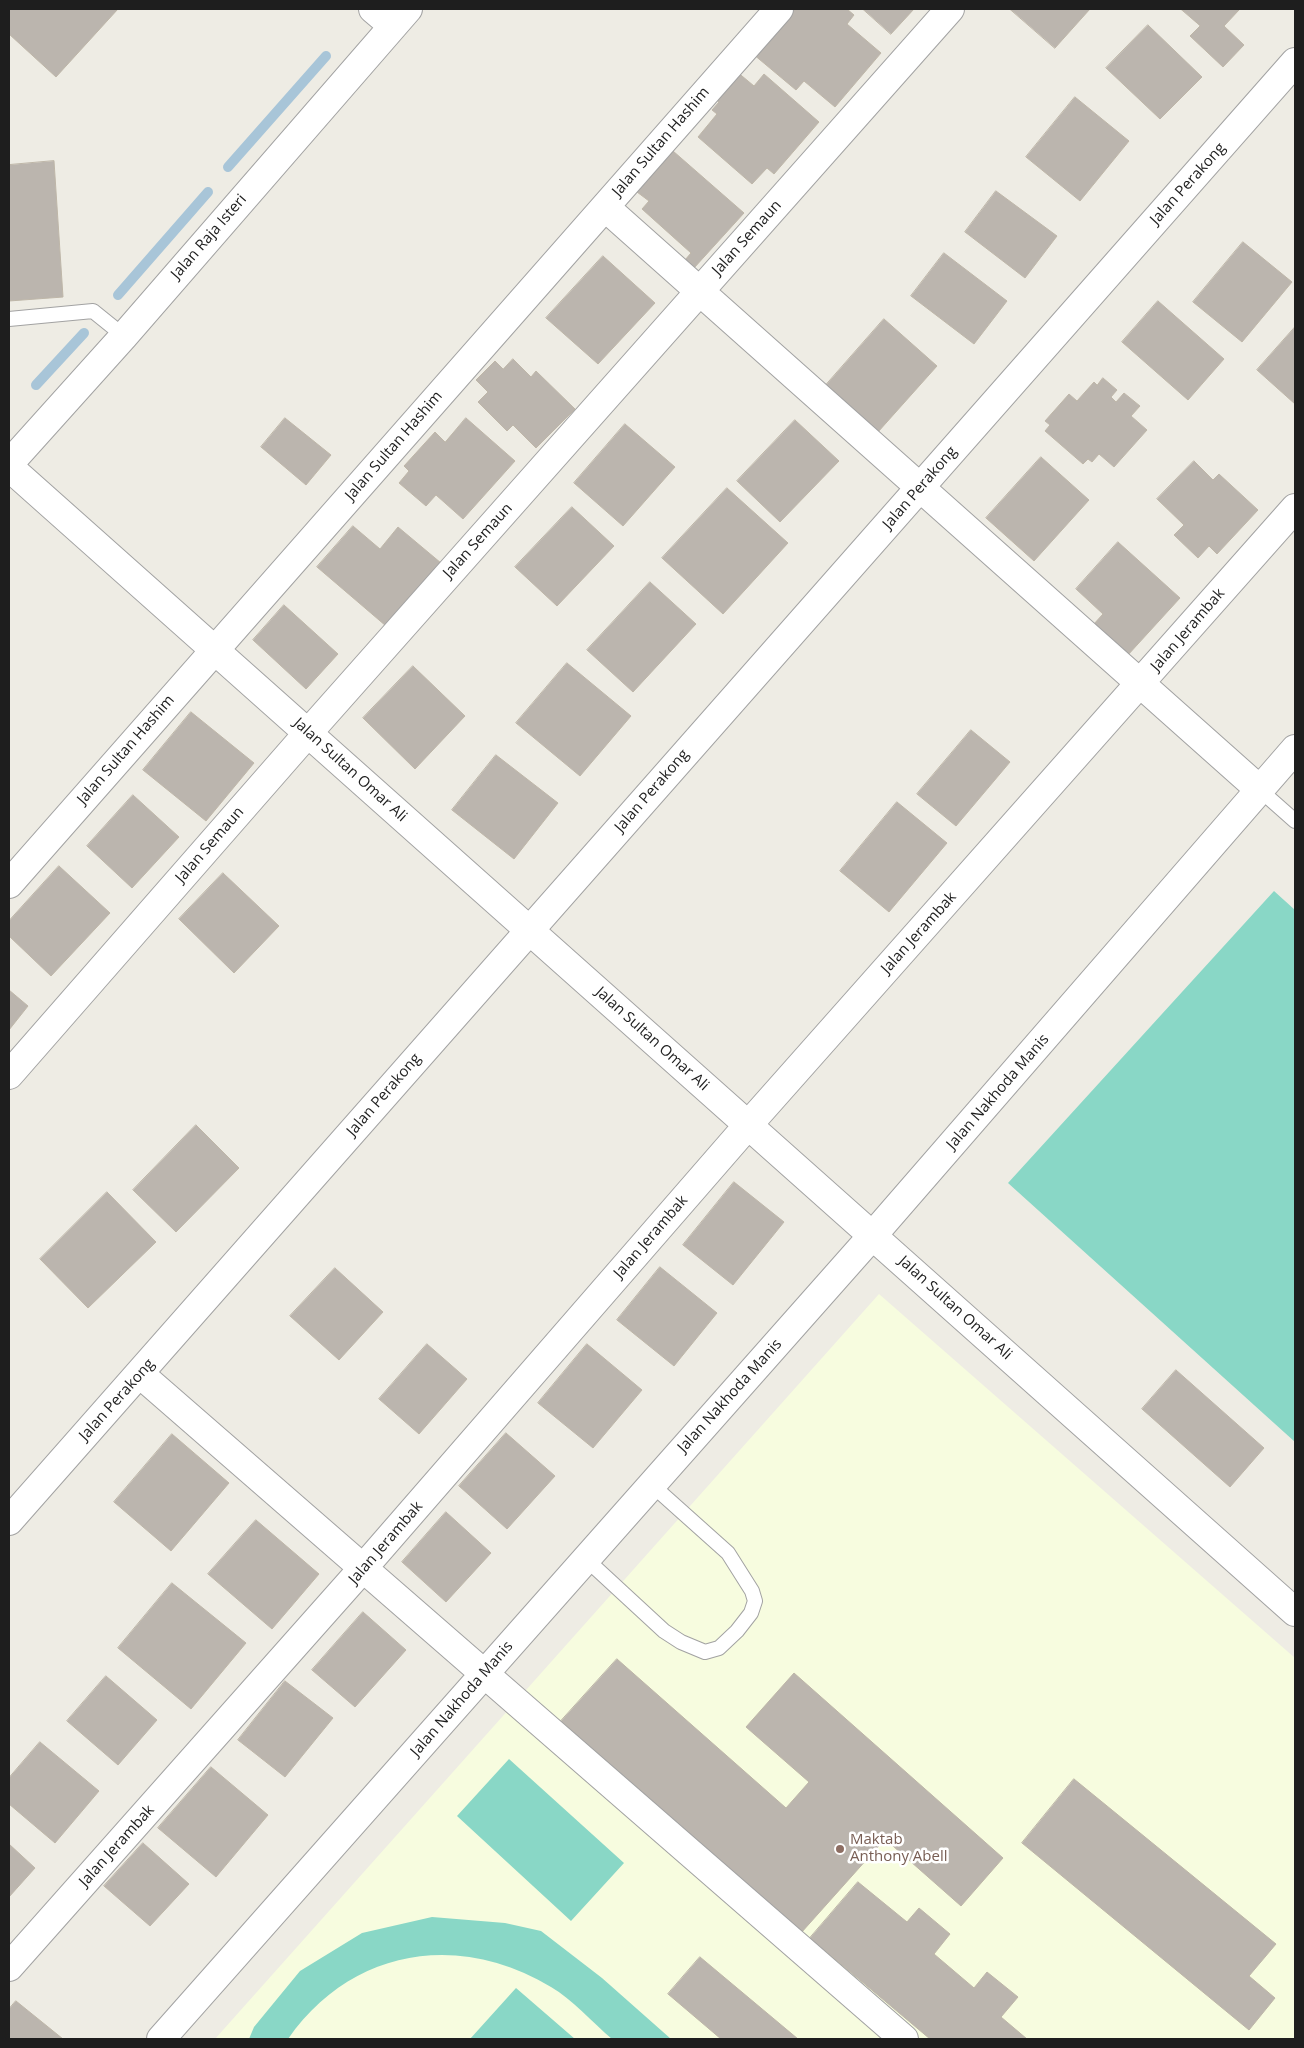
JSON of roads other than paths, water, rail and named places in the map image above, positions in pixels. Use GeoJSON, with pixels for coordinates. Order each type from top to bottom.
{"type":"FeatureCollection","features":[{"type":"Feature","properties":{"kind":"street","name":"Jalan Sultan Hashim"},"geometry":{"type":"LineString","coordinates":[[9,884],[779,9]]}},
{"type":"Feature","properties":{"kind":"street","name":"Jalan Semaun"},"geometry":{"type":"LineString","coordinates":[[9,1075],[308,733],[950,9]]}},
{"type":"Feature","properties":{"kind":"street","name":"Jalan Raja Isteri"},"geometry":{"type":"LineString","coordinates":[[9,465],[124,336],[391,15]]}},
{"type":"Feature","properties":{"kind":"street","name":"Jalan Perakong"},"geometry":{"type":"LineString","coordinates":[[9,1521],[1295,62]]}},
{"type":"Feature","properties":{"kind":"street"},"geometry":{"type":"LineString","coordinates":[[605,207],[701,290],[1140,685],[1260,790]]}},
{"type":"Feature","properties":{"kind":"street","name":"Jalan Sultan Omar Ali"},"geometry":{"type":"LineString","coordinates":[[9,465],[1295,1612]]}},
{"type":"Feature","properties":{"kind":"street","name":"Jalan Jerambak"},"geometry":{"type":"LineString","coordinates":[[9,1967],[364,1567],[749,1124],[1295,508]]}},
{"type":"Feature","properties":{"kind":"street","name":"Jalan Nakhoda Manis"},"geometry":{"type":"LineString","coordinates":[[161,2039],[873,1235],[1295,749]]}},
{"type":"Feature","properties":{"kind":"street"},"geometry":{"type":"LineString","coordinates":[[140,1374],[904,2039]]}},
{"type":"Feature","properties":{"kind":"lane"},"geometry":{"type":"LineString","coordinates":[[9,319],[93,310],[124,336]]}},
{"type":"Feature","properties":{"kind":"lane"},"geometry":{"type":"LineString","coordinates":[[1260,790],[1295,821]]}},
{"type":"Feature","properties":{"kind":"lane"},"geometry":{"type":"LineString","coordinates":[[586,1559],[664,1631],[682,1642],[705,1652],[719,1648],[737,1631],[751,1614],[755,1601],[752,1591],[728,1554],[652,1485]]}},
{"type":"Feature","properties":{"kind":"waterway"},"geometry":{"type":"LineString","coordinates":[[228,167],[326,56]]}},
{"type":"Feature","properties":{"kind":"waterway"},"geometry":{"type":"LineString","coordinates":[[118,295],[208,192]]}},
{"type":"Feature","properties":{"kind":"waterway"},"geometry":{"type":"LineString","coordinates":[[36,385],[84,333]]}},
{"type":"Feature","properties":{"kind":"place","name":"Maktab Anthony Abell"},"geometry":{"type":"Point","coordinates":[840,1849]}}]}
